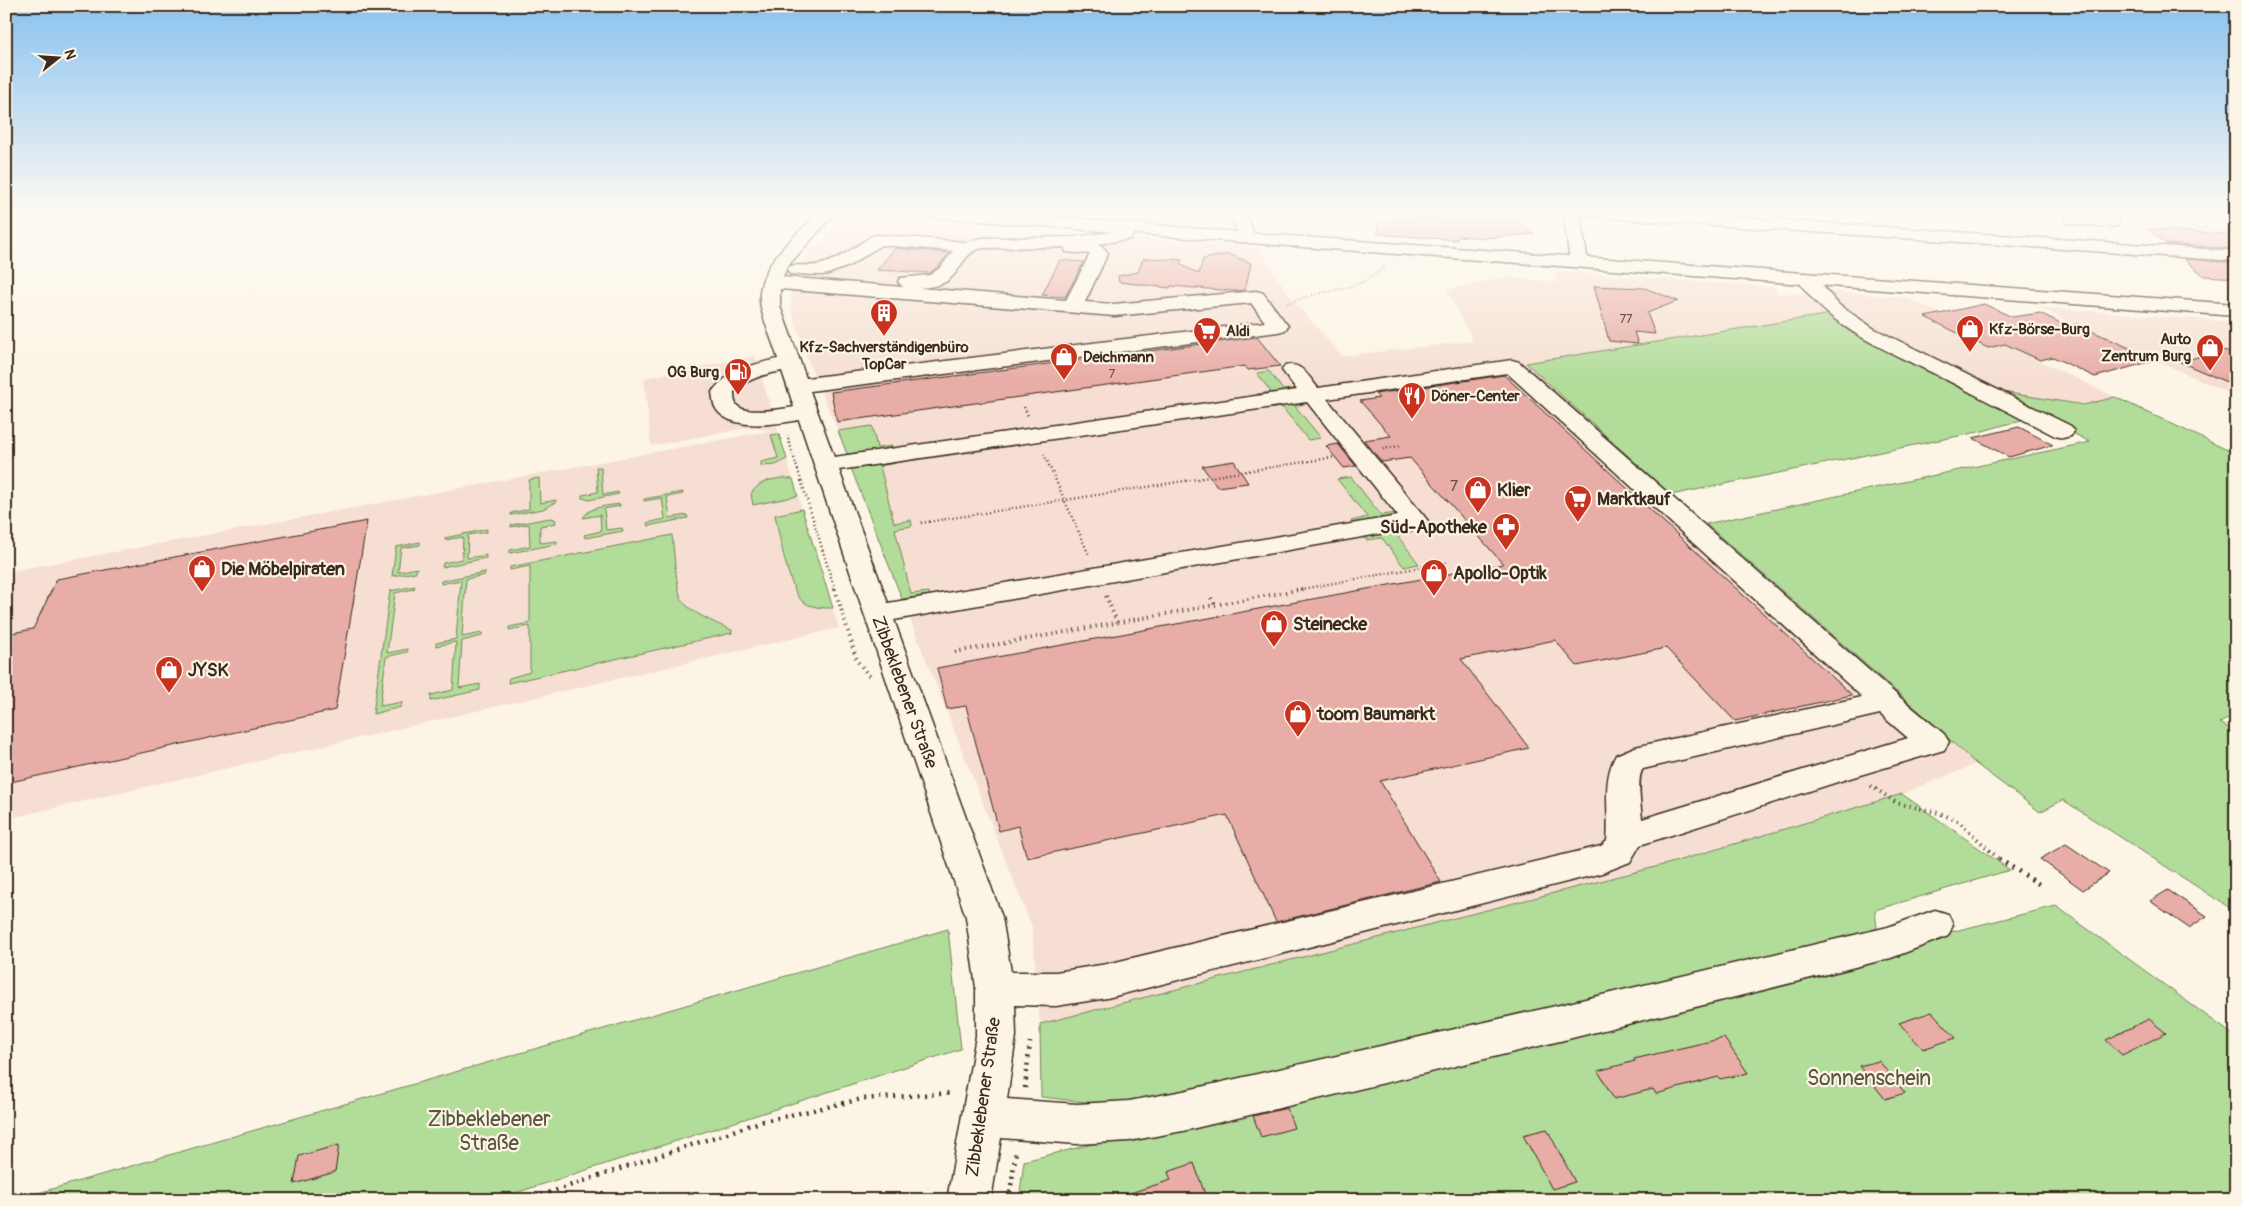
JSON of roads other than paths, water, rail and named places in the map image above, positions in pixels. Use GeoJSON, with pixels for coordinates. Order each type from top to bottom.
{"type":"FeatureCollection","features":[{"type":"Feature","properties":{"kind":"street"},"geometry":{"type":"LineString","coordinates":[[774,276],[779,268]]}},
{"type":"Feature","properties":{"kind":"street"},"geometry":{"type":"LineString","coordinates":[[774,276],[827,268]]}},
{"type":"Feature","properties":{"kind":"street"},"geometry":{"type":"LineString","coordinates":[[822,270],[858,278],[917,282],[928,281],[945,275],[950,268]]}},
{"type":"Feature","properties":{"kind":"street"},"geometry":{"type":"LineString","coordinates":[[1073,306],[1091,268]]}},
{"type":"Feature","properties":{"kind":"street"},"geometry":{"type":"LineString","coordinates":[[1671,268],[2236,310]]}},
{"type":"Feature","properties":{"kind":"street"},"geometry":{"type":"LineString","coordinates":[[774,276],[794,283],[1114,310],[1256,297],[1278,326],[797,386]]}},
{"type":"Feature","properties":{"kind":"street","name":"Zibbeklebener Straße"},"geometry":{"type":"LineString","coordinates":[[774,276],[770,306],[981,907],[991,953],[995,988],[996,1036],[969,1200]]}},
{"type":"Feature","properties":{"kind":"street"},"geometry":{"type":"LineString","coordinates":[[1806,279],[1825,303],[1854,324],[2063,431]]}},
{"type":"Feature","properties":{"kind":"street"},"geometry":{"type":"LineString","coordinates":[[789,363],[743,376],[729,384],[723,392],[726,407],[731,412],[764,418],[806,412]]}},
{"type":"Feature","properties":{"kind":"street"},"geometry":{"type":"LineString","coordinates":[[825,465],[1512,366],[1933,742],[1843,768],[1625,837]]}},
{"type":"Feature","properties":{"kind":"street"},"geometry":{"type":"LineString","coordinates":[[877,614],[1415,521],[1292,370]]}},
{"type":"Feature","properties":{"kind":"street"},"geometry":{"type":"LineString","coordinates":[[995,988],[1056,989],[1107,981],[1602,860],[1615,855],[1623,847],[1625,837],[1622,788],[1623,771],[1626,763],[1635,759],[1886,702]]}},
{"type":"Feature","properties":{"kind":"street"},"geometry":{"type":"LineString","coordinates":[[986,1105],[1077,1124],[1129,1121],[1183,1111],[1560,1023],[1862,949],[1890,942],[1935,925]]}},
{"type":"Feature","properties":{"kind":"place","name":"Kfz-Sachverständigenbüro TopCar"},"geometry":{"type":"Point","coordinates":[884,337]}},
{"type":"Feature","properties":{"kind":"place","name":"Kfz-Börse-Burg"},"geometry":{"type":"Point","coordinates":[1970,353]}},
{"type":"Feature","properties":{"kind":"place","name":"Aldi"},"geometry":{"type":"Point","coordinates":[1207,355]}},
{"type":"Feature","properties":{"kind":"place","name":"Auto Zentrum Burg"},"geometry":{"type":"Point","coordinates":[2210,372]}},
{"type":"Feature","properties":{"kind":"place","name":"Deichmann"},"geometry":{"type":"Point","coordinates":[1064,381]}},
{"type":"Feature","properties":{"kind":"place","name":"OG Burg"},"geometry":{"type":"Point","coordinates":[738,396]}},
{"type":"Feature","properties":{"kind":"place","name":"Döner-Center"},"geometry":{"type":"Point","coordinates":[1412,420]}},
{"type":"Feature","properties":{"kind":"place","name":"Klier"},"geometry":{"type":"Point","coordinates":[1478,514]}},
{"type":"Feature","properties":{"kind":"place","name":"Marktkauf"},"geometry":{"type":"Point","coordinates":[1578,523]}},
{"type":"Feature","properties":{"kind":"place","name":"Süd-Apotheke"},"geometry":{"type":"Point","coordinates":[1506,551]}},
{"type":"Feature","properties":{"kind":"place","name":"Die Möbelpiraten"},"geometry":{"type":"Point","coordinates":[202,593]}},
{"type":"Feature","properties":{"kind":"place","name":"Apollo-Optik"},"geometry":{"type":"Point","coordinates":[1434,597]}},
{"type":"Feature","properties":{"kind":"place","name":"Steinecke"},"geometry":{"type":"Point","coordinates":[1274,648]}},
{"type":"Feature","properties":{"kind":"place","name":"JYSK"},"geometry":{"type":"Point","coordinates":[169,694]}},
{"type":"Feature","properties":{"kind":"place","name":"toom Baumarkt"},"geometry":{"type":"Point","coordinates":[1298,738]}},
{"type":"Feature","properties":{"kind":"park label","name":"Sonnenschein"},"geometry":{"type":"Point","coordinates":[1869,1078]}}]}
